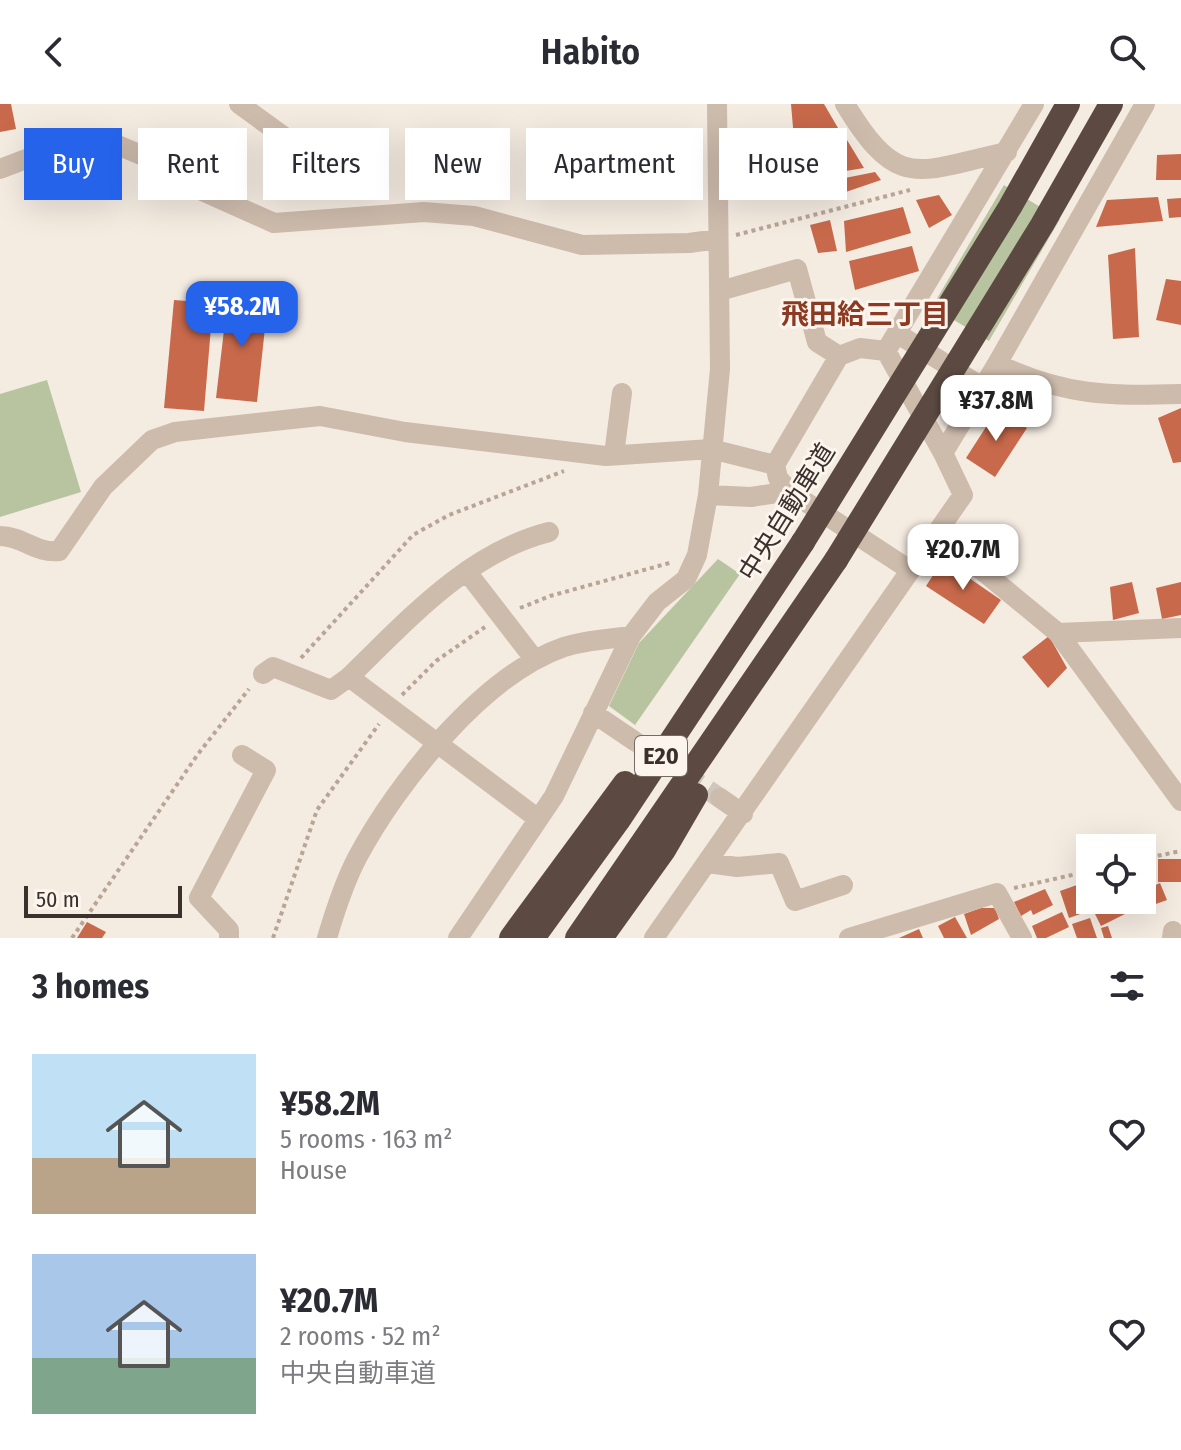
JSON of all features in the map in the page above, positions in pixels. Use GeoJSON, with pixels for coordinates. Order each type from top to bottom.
{"type":"FeatureCollection","features":[{"type":"Feature","properties":{"kind":"highway","name":"中央自動車道"},"geometry":{"type":"LineString","coordinates":[[533,938],[618,821],[803,542],[1010,207],[1068,104]]}},
{"type":"Feature","properties":{"kind":"highway"},"geometry":{"type":"LineString","coordinates":[[601,938],[664,850],[812,596],[1042,225],[1111,104]]}},
{"type":"Feature","properties":{"kind":"highway"},"geometry":{"type":"LineString","coordinates":[[511,938],[785,570]]}},
{"type":"Feature","properties":{"kind":"highway","name":"E20"},"geometry":{"type":"LineString","coordinates":[[577,938],[812,596]]}},
{"type":"Feature","properties":{"kind":"street"},"geometry":{"type":"LineString","coordinates":[[239,104],[272,128]]}},
{"type":"Feature","properties":{"kind":"street"},"geometry":{"type":"LineString","coordinates":[[458,938],[554,796],[631,636],[657,602],[686,579],[697,555],[708,495],[720,369],[717,104]]}},
{"type":"Feature","properties":{"kind":"street"},"geometry":{"type":"LineString","coordinates":[[845,104],[869,144],[880,155],[915,171],[1007,152]]}},
{"type":"Feature","properties":{"kind":"street"},"geometry":{"type":"LineString","coordinates":[[892,343],[1034,104]]}},
{"type":"Feature","properties":{"kind":"street"},"geometry":{"type":"LineString","coordinates":[[943,453],[1145,104]]}},
{"type":"Feature","properties":{"kind":"street"},"geometry":{"type":"LineString","coordinates":[[0,169],[68,143],[108,141],[153,160],[198,189],[274,223],[424,212],[474,216],[582,245],[689,243],[718,239]]}},
{"type":"Feature","properties":{"kind":"street"},"geometry":{"type":"LineString","coordinates":[[720,291],[797,269],[817,342],[839,356]]}},
{"type":"Feature","properties":{"kind":"street"},"geometry":{"type":"LineString","coordinates":[[654,938],[963,495],[892,343]]}},
{"type":"Feature","properties":{"kind":"street"},"geometry":{"type":"LineString","coordinates":[[910,570],[789,491],[778,478],[775,465],[839,356],[860,348],[892,343],[982,387]]}},
{"type":"Feature","properties":{"kind":"street"},"geometry":{"type":"LineString","coordinates":[[997,364],[1035,382],[1080,393],[1181,394]]}},
{"type":"Feature","properties":{"kind":"street"},"geometry":{"type":"LineString","coordinates":[[610,456],[622,393]]}},
{"type":"Feature","properties":{"kind":"street"},"geometry":{"type":"LineString","coordinates":[[0,536],[17,536],[43,553],[59,551],[103,487],[152,440],[175,432],[320,416],[405,432],[610,456],[711,449],[775,465]]}},
{"type":"Feature","properties":{"kind":"street"},"geometry":{"type":"LineString","coordinates":[[708,495],[751,497],[789,491]]}},
{"type":"Feature","properties":{"kind":"street"},"geometry":{"type":"LineString","coordinates":[[263,674],[273,667],[331,690],[349,677],[443,586],[524,539],[549,532]]}},
{"type":"Feature","properties":{"kind":"street"},"geometry":{"type":"LineString","coordinates":[[934,536],[967,558],[1058,633],[1181,801]]}},
{"type":"Feature","properties":{"kind":"street"},"geometry":{"type":"LineString","coordinates":[[467,572],[535,660]]}},
{"type":"Feature","properties":{"kind":"street"},"geometry":{"type":"LineString","coordinates":[[1058,633],[1181,628]]}},
{"type":"Feature","properties":{"kind":"street"},"geometry":{"type":"LineString","coordinates":[[327,938],[357,857],[435,745],[483,697],[535,660],[566,646],[631,636]]}},
{"type":"Feature","properties":{"kind":"street"},"geometry":{"type":"LineString","coordinates":[[349,677],[435,745],[537,818]]}},
{"type":"Feature","properties":{"kind":"street"},"geometry":{"type":"LineString","coordinates":[[593,713],[633,740]]}},
{"type":"Feature","properties":{"kind":"street"},"geometry":{"type":"LineString","coordinates":[[229,938],[229,930],[199,898],[266,770],[242,755]]}},
{"type":"Feature","properties":{"kind":"street"},"geometry":{"type":"LineString","coordinates":[[720,798],[743,814]]}},
{"type":"Feature","properties":{"kind":"street"},"geometry":{"type":"LineString","coordinates":[[708,863],[737,867],[779,863],[795,901],[843,885]]}},
{"type":"Feature","properties":{"kind":"street"},"geometry":{"type":"LineString","coordinates":[[849,938],[997,893],[1022,938]]}},
{"type":"Feature","properties":{"kind":"path"},"geometry":{"type":"LineString","coordinates":[[288,672],[413,535],[449,515],[610,456]]}},
{"type":"Feature","properties":{"kind":"path"},"geometry":{"type":"LineString","coordinates":[[273,938],[317,810],[389,709],[436,661],[499,616],[550,596],[697,555]]}},
{"type":"Feature","properties":{"kind":"path"},"geometry":{"type":"LineString","coordinates":[[72,938],[198,754],[263,674]]}},
{"type":"Feature","properties":{"kind":"path"},"geometry":{"type":"LineString","coordinates":[[1156,856],[1181,851]]}},
{"type":"Feature","properties":{"kind":"path"},"geometry":{"type":"LineString","coordinates":[[997,893],[1076,874]]}},
{"type":"Feature","properties":{"kind":"green space"},"geometry":{"type":"Polygon","coordinates":[[[1004,185],[1060,219],[989,341],[932,307],[1004,185]]]}},
{"type":"Feature","properties":{"kind":"green space"},"geometry":{"type":"Polygon","coordinates":[[[47,380],[81,492],[0,517],[0,394],[47,380]]]}},
{"type":"Feature","properties":{"kind":"green space"},"geometry":{"type":"Polygon","coordinates":[[[718,559],[740,574],[635,725],[609,706],[639,643],[718,559]]]}},
{"type":"Feature","properties":{"kind":"building"},"geometry":{"type":"Polygon","coordinates":[[[0,104],[11,104],[16,129],[0,132],[0,104]]]}},
{"type":"Feature","properties":{"kind":"building"},"geometry":{"type":"Polygon","coordinates":[[[791,104],[824,104],[838,128],[793,128],[791,104]]]}},
{"type":"Feature","properties":{"kind":"building"},"geometry":{"type":"Polygon","coordinates":[[[847,140],[864,168],[847,171],[847,140]]]}},
{"type":"Feature","properties":{"kind":"building"},"geometry":{"type":"Polygon","coordinates":[[[1181,154],[1181,180],[1156,180],[1157,155],[1181,154]]]}},
{"type":"Feature","properties":{"kind":"building"},"geometry":{"type":"Polygon","coordinates":[[[875,172],[881,180],[847,192],[847,178],[875,172]]]}},
{"type":"Feature","properties":{"kind":"building"},"geometry":{"type":"Polygon","coordinates":[[[939,195],[952,215],[929,228],[916,200],[939,195]]]}},
{"type":"Feature","properties":{"kind":"building"},"geometry":{"type":"Polygon","coordinates":[[[1158,197],[1163,221],[1096,227],[1107,200],[1158,197]]]}},
{"type":"Feature","properties":{"kind":"building"},"geometry":{"type":"Polygon","coordinates":[[[1181,198],[1181,217],[1169,218],[1167,199],[1181,198]]]}},
{"type":"Feature","properties":{"kind":"building"},"geometry":{"type":"Polygon","coordinates":[[[903,207],[911,233],[846,252],[844,221],[903,207]]]}},
{"type":"Feature","properties":{"kind":"building"},"geometry":{"type":"Polygon","coordinates":[[[830,220],[837,251],[818,253],[810,225],[830,220]]]}},
{"type":"Feature","properties":{"kind":"building"},"geometry":{"type":"Polygon","coordinates":[[[912,246],[919,271],[855,290],[849,261],[912,246]]]}},
{"type":"Feature","properties":{"kind":"building"},"geometry":{"type":"Polygon","coordinates":[[[1135,248],[1139,337],[1113,339],[1108,255],[1135,248]]]}},
{"type":"Feature","properties":{"kind":"building"},"geometry":{"type":"Polygon","coordinates":[[[1166,279],[1181,281],[1181,325],[1156,320],[1166,279]]]}},
{"type":"Feature","properties":{"kind":"building"},"geometry":{"type":"Polygon","coordinates":[[[228,296],[268,300],[257,402],[216,398],[228,296]]]}},
{"type":"Feature","properties":{"kind":"building"},"geometry":{"type":"Polygon","coordinates":[[[174,300],[213,303],[204,411],[164,408],[174,300]]]}},
{"type":"Feature","properties":{"kind":"building"},"geometry":{"type":"Polygon","coordinates":[[[1181,408],[1181,462],[1173,463],[1158,418],[1181,408]]]}},
{"type":"Feature","properties":{"kind":"building"},"geometry":{"type":"Polygon","coordinates":[[[997,410],[1027,428],[995,477],[966,458],[997,410]]]}},
{"type":"Feature","properties":{"kind":"building"},"geometry":{"type":"Polygon","coordinates":[[[943,560],[1001,600],[984,624],[926,586],[943,560]]]}},
{"type":"Feature","properties":{"kind":"building"},"geometry":{"type":"Polygon","coordinates":[[[1132,582],[1139,613],[1113,620],[1110,587],[1132,582]]]}},
{"type":"Feature","properties":{"kind":"building"},"geometry":{"type":"Polygon","coordinates":[[[1181,582],[1181,615],[1162,619],[1156,588],[1181,582]]]}},
{"type":"Feature","properties":{"kind":"building"},"geometry":{"type":"Polygon","coordinates":[[[1049,636],[1067,668],[1048,688],[1022,657],[1049,636]]]}},
{"type":"Feature","properties":{"kind":"building"},"geometry":{"type":"Polygon","coordinates":[[[1158,859],[1181,859],[1181,882],[1158,882],[1158,859]]]}},
{"type":"Feature","properties":{"kind":"building"},"geometry":{"type":"Polygon","coordinates":[[[1160,883],[1167,900],[1156,904],[1156,885],[1160,883]]]}},
{"type":"Feature","properties":{"kind":"building"},"geometry":{"type":"Polygon","coordinates":[[[1076,885],[1076,914],[1080,914],[1069,918],[1060,891],[1076,885]]]}},
{"type":"Feature","properties":{"kind":"building"},"geometry":{"type":"Polygon","coordinates":[[[1045,889],[1053,905],[1033,915],[1031,910],[1021,916],[1014,902],[1045,889]]]}},
{"type":"Feature","properties":{"kind":"building"},"geometry":{"type":"Polygon","coordinates":[[[981,908],[995,908],[999,919],[971,935],[964,914],[981,908]]]}},
{"type":"Feature","properties":{"kind":"building"},"geometry":{"type":"Polygon","coordinates":[[[1062,912],[1069,927],[1046,938],[1037,938],[1032,926],[1062,912]]]}},
{"type":"Feature","properties":{"kind":"building"},"geometry":{"type":"Polygon","coordinates":[[[1095,914],[1125,914],[1101,926],[1095,914]]]}},
{"type":"Feature","properties":{"kind":"building"},"geometry":{"type":"Polygon","coordinates":[[[955,917],[967,938],[944,938],[938,926],[955,917]]]}},
{"type":"Feature","properties":{"kind":"building"},"geometry":{"type":"Polygon","coordinates":[[[1090,918],[1097,938],[1077,938],[1072,924],[1090,918]]]}},
{"type":"Feature","properties":{"kind":"building"},"geometry":{"type":"Polygon","coordinates":[[[87,922],[106,932],[102,938],[77,938],[87,922]]]}},
{"type":"Feature","properties":{"kind":"building"},"geometry":{"type":"Polygon","coordinates":[[[1108,926],[1112,938],[1104,938],[1101,928],[1108,926]]]}},
{"type":"Feature","properties":{"kind":"building"},"geometry":{"type":"Polygon","coordinates":[[[919,929],[923,938],[899,938],[919,929]]]}},
{"type":"Feature","properties":{"kind":"tunnel"},"geometry":{"type":"LineString","coordinates":[[633,740],[720,798]]}},
{"type":"Feature","properties":{"kind":"district","name":"飛田給三丁目"},"geometry":{"type":"Point","coordinates":[865,314]}}]}
